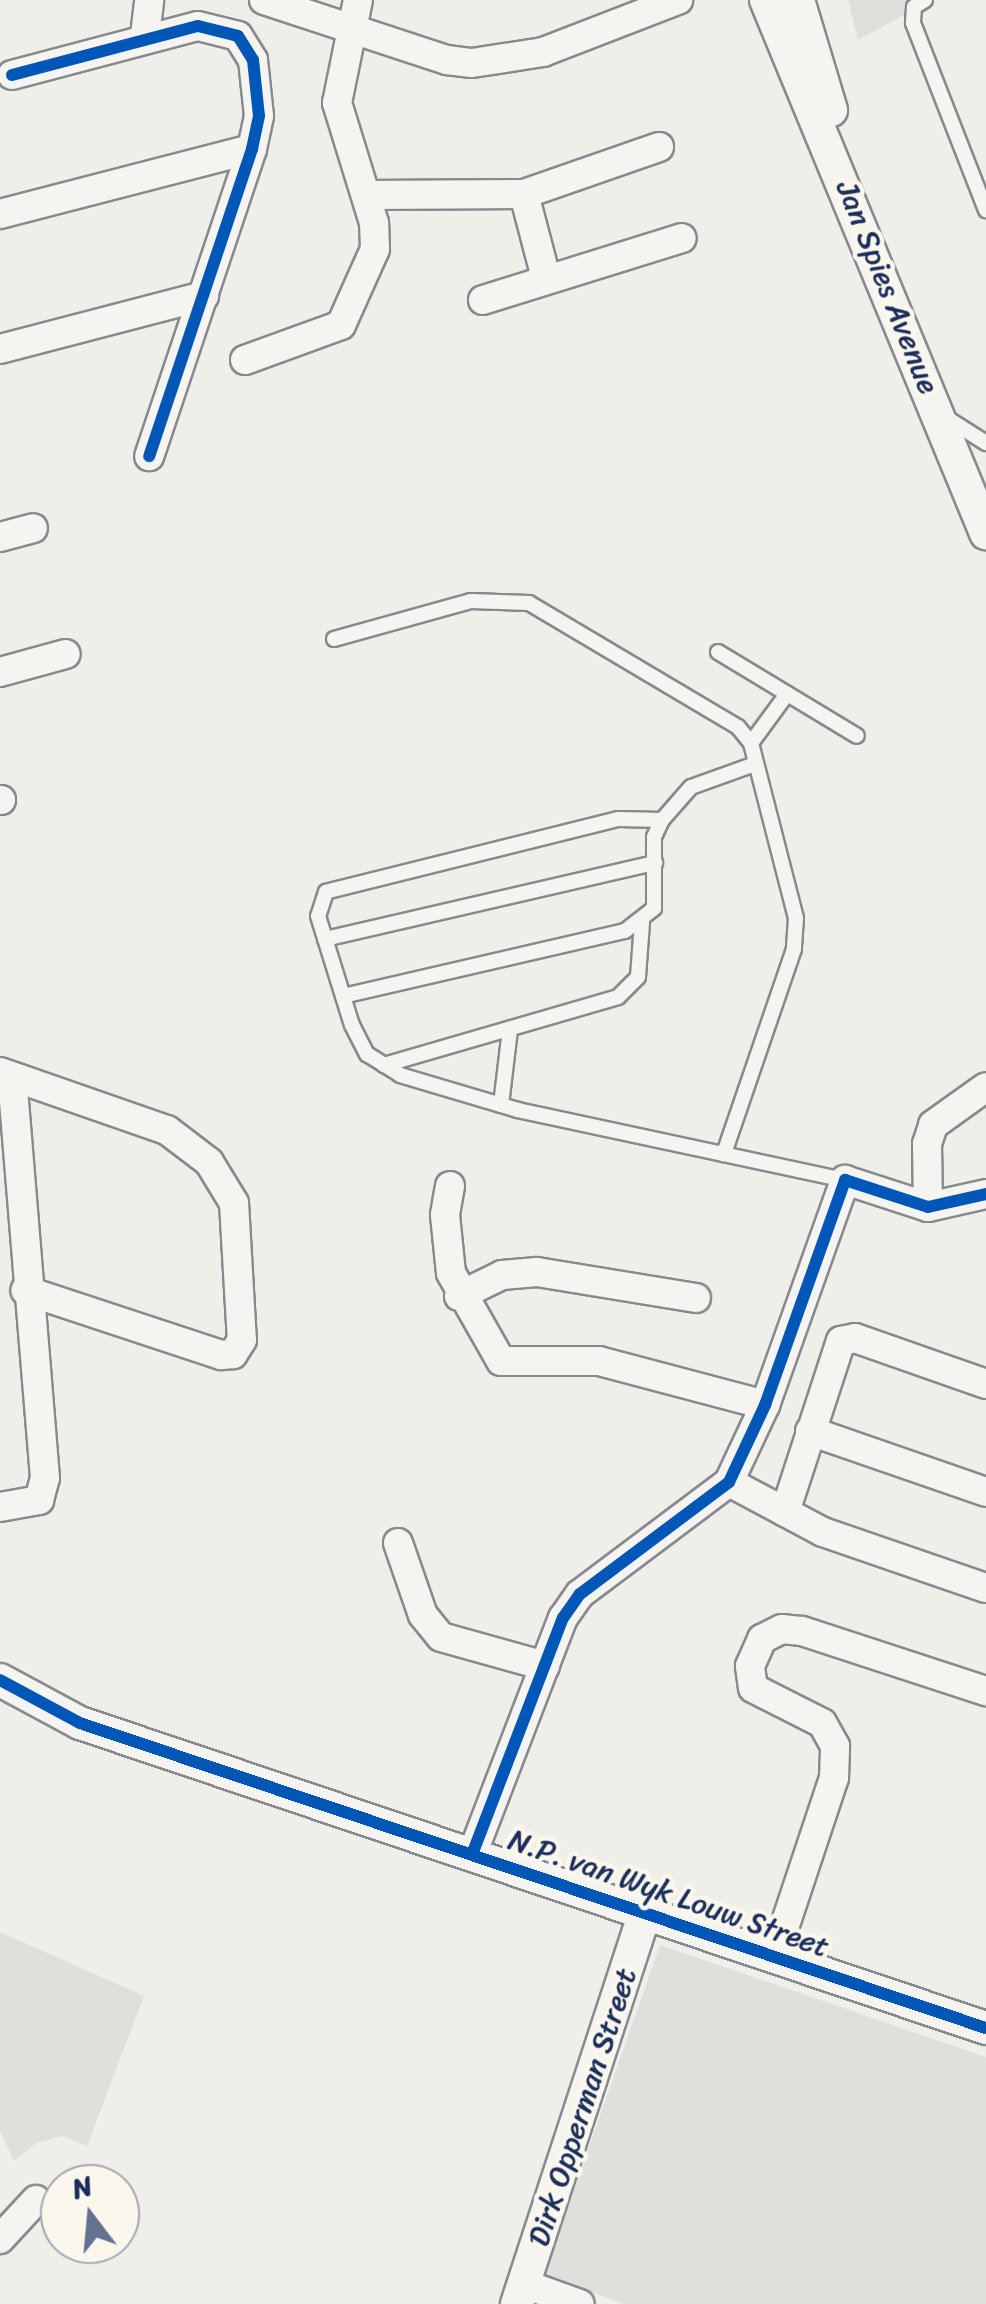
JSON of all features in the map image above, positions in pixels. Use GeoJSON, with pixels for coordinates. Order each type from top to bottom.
{"type":"FeatureCollection","features":[{"type":"Feature","properties":{"kind":"street"},"geometry":{"type":"LineString","coordinates":[[146,36],[149,0]]}},
{"type":"Feature","properties":{"kind":"street"},"geometry":{"type":"LineString","coordinates":[[264,0],[447,60],[500,62],[678,0]]}},
{"type":"Feature","properties":{"kind":"street"},"geometry":{"type":"LineString","coordinates":[[245,360],[328,335],[352,312],[375,250],[366,195],[337,103],[348,29],[358,0]]}},
{"type":"Feature","properties":{"kind":"street","name":"Jan Spies Avenue"},"geometry":{"type":"LineString","coordinates":[[766,0],[940,414],[974,474],[986,533]]}},
{"type":"Feature","properties":{"kind":"street","name":"Jan Spies Avenue"},"geometry":{"type":"LineString","coordinates":[[798,0],[834,121],[836,159]]}},
{"type":"Feature","properties":{"kind":"street"},"geometry":{"type":"LineString","coordinates":[[12,75],[146,36],[198,26],[247,45],[258,86],[252,149],[149,456]]}},
{"type":"Feature","properties":{"kind":"street"},"geometry":{"type":"LineString","coordinates":[[366,195],[524,194],[659,148]]}},
{"type":"Feature","properties":{"kind":"street"},"geometry":{"type":"LineString","coordinates":[[0,214],[252,149]]}},
{"type":"Feature","properties":{"kind":"street"},"geometry":{"type":"LineString","coordinates":[[524,194],[546,278]]}},
{"type":"Feature","properties":{"kind":"street"},"geometry":{"type":"LineString","coordinates":[[483,300],[682,238]]}},
{"type":"Feature","properties":{"kind":"street"},"geometry":{"type":"LineString","coordinates":[[0,349],[204,296]]}},
{"type":"Feature","properties":{"kind":"street"},"geometry":{"type":"LineString","coordinates":[[0,538],[34,528]]}},
{"type":"Feature","properties":{"kind":"street"},"geometry":{"type":"LineString","coordinates":[[0,672],[66,654]]}},
{"type":"Feature","properties":{"kind":"street"},"geometry":{"type":"LineString","coordinates":[[0,1507],[27,1504],[44,1492],[16,1267],[6,1074],[167,1130],[209,1162],[234,1202],[242,1340],[233,1354],[220,1355],[16,1267]]}},
{"type":"Feature","properties":{"kind":"street"},"geometry":{"type":"LineString","coordinates":[[928,1207],[927,1144],[934,1125],[986,1088]]}},
{"type":"Feature","properties":{"kind":"street"},"geometry":{"type":"LineString","coordinates":[[473,1852],[545,1666],[580,1594],[730,1482],[766,1404],[845,1180],[928,1207],[986,1194]]}},
{"type":"Feature","properties":{"kind":"street"},"geometry":{"type":"LineString","coordinates":[[450,1186],[446,1249],[459,1296],[508,1365],[558,1357],[600,1361],[766,1404]]}},
{"type":"Feature","properties":{"kind":"street"},"geometry":{"type":"LineString","coordinates":[[459,1296],[502,1275],[537,1272],[696,1298]]}},
{"type":"Feature","properties":{"kind":"street"},"geometry":{"type":"LineString","coordinates":[[786,1512],[837,1346],[848,1338],[986,1384]]}},
{"type":"Feature","properties":{"kind":"street"},"geometry":{"type":"LineString","coordinates":[[810,1431],[986,1492]]}},
{"type":"Feature","properties":{"kind":"street"},"geometry":{"type":"LineString","coordinates":[[730,1482],[786,1512],[984,1581]]}},
{"type":"Feature","properties":{"kind":"street"},"geometry":{"type":"LineString","coordinates":[[398,1543],[423,1615],[441,1637],[545,1666]]}},
{"type":"Feature","properties":{"kind":"street"},"geometry":{"type":"LineString","coordinates":[[775,1955],[834,1778],[835,1746],[822,1723],[753,1688],[750,1666],[762,1639],[782,1629],[802,1631],[986,1692]]}},
{"type":"Feature","properties":{"kind":"street","name":"N.P. van Wyk Louw Street"},"geometry":{"type":"LineString","coordinates":[[0,1680],[80,1723],[646,1910],[986,2028]]}},
{"type":"Feature","properties":{"kind":"street","name":"Dirk Opperman Street"},"geometry":{"type":"LineString","coordinates":[[521,2294],[646,1910]]}},
{"type":"Feature","properties":{"kind":"street"},"geometry":{"type":"LineString","coordinates":[[0,2240],[36,2200]]}},
{"type":"Feature","properties":{"kind":"street"},"geometry":{"type":"LineString","coordinates":[[521,2294],[580,2304]]}},
{"type":"Feature","properties":{"kind":"lane"},"geometry":{"type":"LineString","coordinates":[[925,0],[914,7],[913,23],[984,202]]}},
{"type":"Feature","properties":{"kind":"lane","name":"Jan Spies Avenue"},"geometry":{"type":"LineString","coordinates":[[940,414],[986,442]]}},
{"type":"Feature","properties":{"kind":"lane"},"geometry":{"type":"LineString","coordinates":[[334,639],[470,601],[529,603],[738,728],[751,743],[791,878],[795,934],[724,1154]]}},
{"type":"Feature","properties":{"kind":"lane"},"geometry":{"type":"LineString","coordinates":[[718,652],[857,736]]}},
{"type":"Feature","properties":{"kind":"lane"},"geometry":{"type":"LineString","coordinates":[[751,743],[787,694]]}},
{"type":"Feature","properties":{"kind":"lane"},"geometry":{"type":"LineString","coordinates":[[343,996],[625,931],[642,922],[654,908],[654,837],[662,820],[692,788],[756,764]]}},
{"type":"Feature","properties":{"kind":"lane"},"geometry":{"type":"LineString","coordinates":[[662,820],[618,819],[337,886],[319,897],[325,939],[367,1054],[384,1065],[502,1105],[845,1180]]}},
{"type":"Feature","properties":{"kind":"lane"},"geometry":{"type":"LineString","coordinates":[[325,939],[655,863]]}},
{"type":"Feature","properties":{"kind":"lane"},"geometry":{"type":"LineString","coordinates":[[384,1065],[632,987],[638,977],[642,922]]}},
{"type":"Feature","properties":{"kind":"lane"},"geometry":{"type":"LineString","coordinates":[[502,1105],[510,1028]]}},
{"type":"Feature","properties":{"kind":"shaded area"},"geometry":{"type":"Polygon","coordinates":[[[848,0],[932,0],[858,40],[848,0]]]}},
{"type":"Feature","properties":{"kind":"shaded area"},"geometry":{"type":"Polygon","coordinates":[[[0,1932],[144,1996],[87,2146],[62,2136],[36,2143],[14,2161],[0,2131],[0,1932]]]}},
{"type":"Feature","properties":{"kind":"shaded area"},"geometry":{"type":"Polygon","coordinates":[[[660,1945],[986,2057],[986,2304],[624,2304],[544,2275],[660,1945]]]}},
{"type":"Feature","properties":{"kind":"cycle path"},"geometry":{"type":"LineString","coordinates":[[12,75],[198,26],[238,36],[253,60],[259,116],[252,149],[149,456]]}},
{"type":"Feature","properties":{"kind":"cycle path"},"geometry":{"type":"LineString","coordinates":[[473,1852],[563,1618],[580,1594],[729,1482],[765,1405],[845,1180],[928,1207],[986,1194]]}},
{"type":"Feature","properties":{"kind":"cycle path"},"geometry":{"type":"LineString","coordinates":[[0,1680],[80,1723],[986,2028]]}}]}
